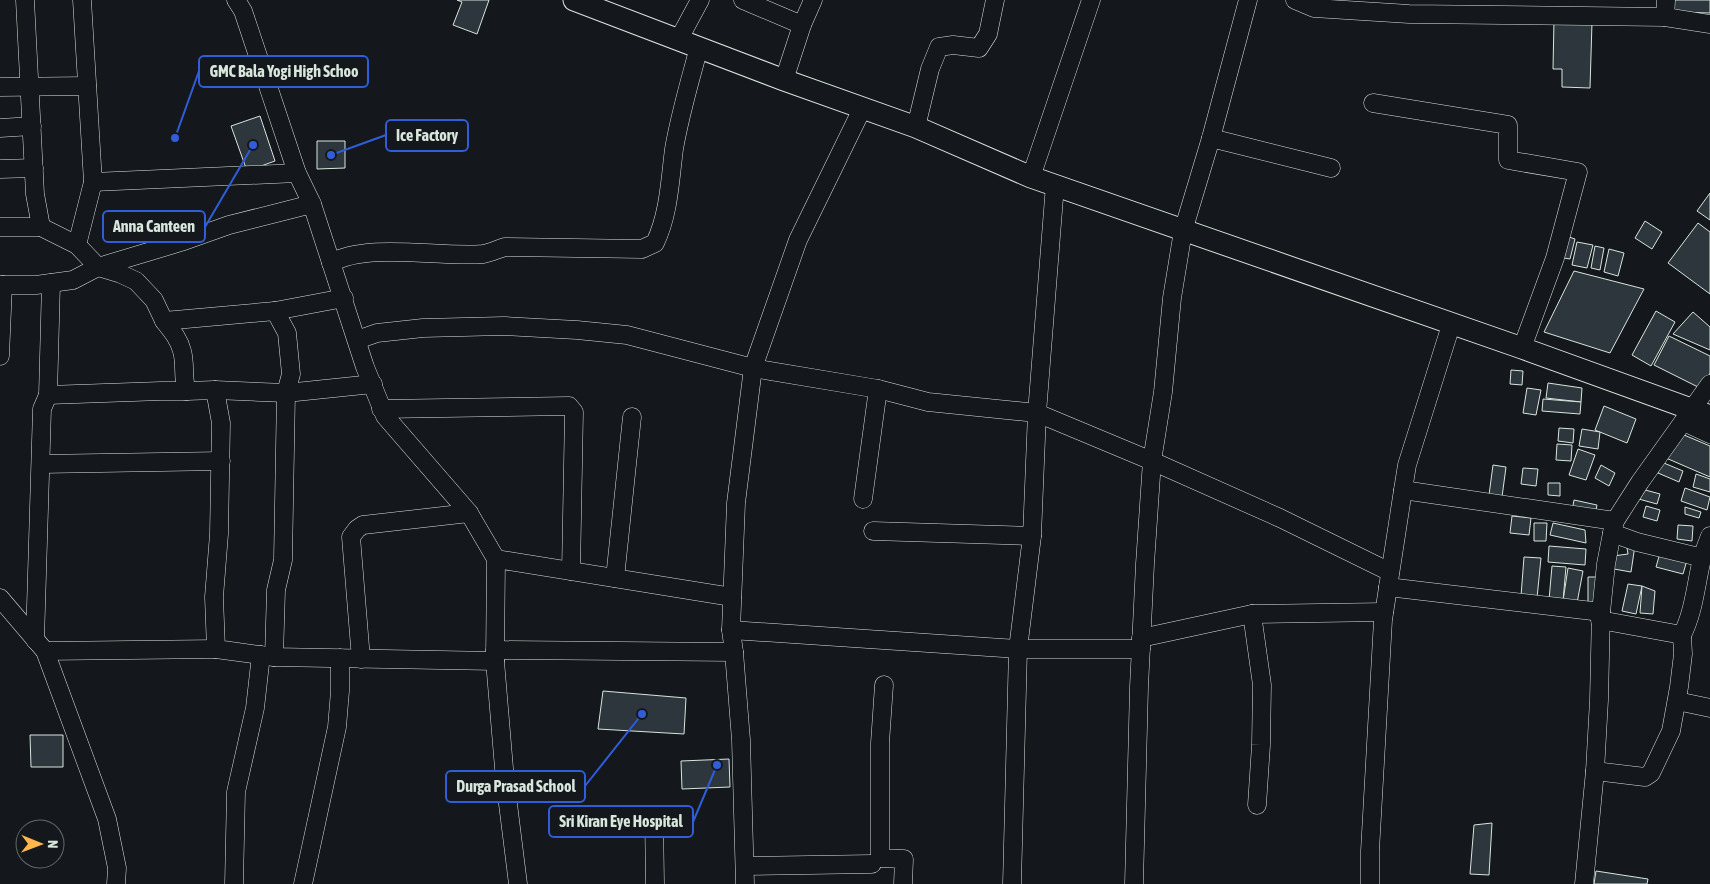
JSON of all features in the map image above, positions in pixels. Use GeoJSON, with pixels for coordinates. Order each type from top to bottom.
{"type":"FeatureCollection","features":[{"type":"Feature","properties":{"kind":"main road"},"geometry":{"type":"LineString","coordinates":[[574,0],[862,109],[916,127],[1031,177],[1452,325],[1702,404]]}},
{"type":"Feature","properties":{"kind":"street"},"geometry":{"type":"LineString","coordinates":[[25,0],[35,194],[41,227]]}},
{"type":"Feature","properties":{"kind":"street"},"geometry":{"type":"LineString","coordinates":[[77,245],[93,182],[82,0]]}},
{"type":"Feature","properties":{"kind":"street"},"geometry":{"type":"LineString","coordinates":[[679,39],[700,0]]}},
{"type":"Feature","properties":{"kind":"street"},"geometry":{"type":"LineString","coordinates":[[743,0],[802,25]]}},
{"type":"Feature","properties":{"kind":"street"},"geometry":{"type":"LineString","coordinates":[[784,80],[812,0]]}},
{"type":"Feature","properties":{"kind":"street"},"geometry":{"type":"LineString","coordinates":[[916,127],[930,69],[939,46],[953,45],[979,48],[988,34],[995,0]]}},
{"type":"Feature","properties":{"kind":"street"},"geometry":{"type":"LineString","coordinates":[[1031,177],[1091,0]]}},
{"type":"Feature","properties":{"kind":"street"},"geometry":{"type":"LineString","coordinates":[[1134,884],[1141,644],[1152,461],[1163,392],[1172,298],[1183,231],[1212,138],[1248,0]]}},
{"type":"Feature","properties":{"kind":"street"},"geometry":{"type":"LineString","coordinates":[[1297,0],[1314,8],[1385,6],[1665,9],[1710,24]]}},
{"type":"Feature","properties":{"kind":"street"},"geometry":{"type":"LineString","coordinates":[[241,4],[297,173],[312,204],[381,409],[469,513],[496,559],[495,656],[505,780],[518,884]]}},
{"type":"Feature","properties":{"kind":"street"},"geometry":{"type":"LineString","coordinates":[[331,263],[339,258],[366,253],[484,254],[505,247],[642,249],[656,243],[660,235],[667,200],[683,106],[700,48]]}},
{"type":"Feature","properties":{"kind":"street"},"geometry":{"type":"LineString","coordinates":[[0,87],[87,86]]}},
{"type":"Feature","properties":{"kind":"street"},"geometry":{"type":"LineString","coordinates":[[1373,103],[1508,125],[1508,160],[1578,172],[1555,258],[1522,348]]}},
{"type":"Feature","properties":{"kind":"street"},"geometry":{"type":"LineString","coordinates":[[746,884],[741,740],[731,630],[736,503],[753,368],[795,248],[862,109]]}},
{"type":"Feature","properties":{"kind":"street"},"geometry":{"type":"LineString","coordinates":[[0,128],[32,126]]}},
{"type":"Feature","properties":{"kind":"street"},"geometry":{"type":"LineString","coordinates":[[1212,138],[1331,168]]}},
{"type":"Feature","properties":{"kind":"street"},"geometry":{"type":"LineString","coordinates":[[0,169],[34,168]]}},
{"type":"Feature","properties":{"kind":"street"},"geometry":{"type":"LineString","coordinates":[[93,182],[297,173]]}},
{"type":"Feature","properties":{"kind":"street"},"geometry":{"type":"LineString","coordinates":[[1012,884],[1018,649],[1032,536],[1037,413],[1055,185]]}},
{"type":"Feature","properties":{"kind":"street"},"geometry":{"type":"LineString","coordinates":[[0,356],[1,285],[36,285],[73,280],[98,267],[181,242],[229,225],[312,204]]}},
{"type":"Feature","properties":{"kind":"street"},"geometry":{"type":"LineString","coordinates":[[0,227],[41,227],[77,245],[98,267],[121,274],[136,282],[154,300],[164,321],[178,338],[183,353],[184,382],[187,391]]}},
{"type":"Feature","properties":{"kind":"street"},"geometry":{"type":"LineString","coordinates":[[40,645],[42,410],[48,395],[51,283]]}},
{"type":"Feature","properties":{"kind":"street"},"geometry":{"type":"LineString","coordinates":[[164,321],[275,311],[344,298]]}},
{"type":"Feature","properties":{"kind":"street"},"geometry":{"type":"LineString","coordinates":[[234,884],[236,792],[267,656],[276,590],[283,560],[286,393],[291,374],[287,333],[275,311]]}},
{"type":"Feature","properties":{"kind":"street"},"geometry":{"type":"LineString","coordinates":[[1370,884],[1370,851],[1384,612],[1407,464],[1452,325]]}},
{"type":"Feature","properties":{"kind":"street"},"geometry":{"type":"LineString","coordinates":[[357,340],[377,333],[423,328],[504,326],[577,330],[627,336],[753,368],[878,389],[928,402],[1037,413],[1152,461],[1280,518],[1389,579],[1601,616],[1682,635]]}},
{"type":"Feature","properties":{"kind":"street"},"geometry":{"type":"LineString","coordinates":[[48,395],[161,390],[286,393],[373,384]]}},
{"type":"Feature","properties":{"kind":"street"},"geometry":{"type":"LineString","coordinates":[[863,498],[878,389]]}},
{"type":"Feature","properties":{"kind":"street"},"geometry":{"type":"LineString","coordinates":[[215,390],[221,423],[219,534],[214,596],[216,649]]}},
{"type":"Feature","properties":{"kind":"street"},"geometry":{"type":"LineString","coordinates":[[1702,404],[1710,434]]}},
{"type":"Feature","properties":{"kind":"street"},"geometry":{"type":"LineString","coordinates":[[1584,884],[1599,700],[1601,616],[1606,564],[1614,527],[1640,482],[1702,404]]}},
{"type":"Feature","properties":{"kind":"street"},"geometry":{"type":"LineString","coordinates":[[381,409],[569,406],[574,412],[571,571]]}},
{"type":"Feature","properties":{"kind":"street"},"geometry":{"type":"LineString","coordinates":[[615,578],[632,417]]}},
{"type":"Feature","properties":{"kind":"street"},"geometry":{"type":"LineString","coordinates":[[42,464],[220,461]]}},
{"type":"Feature","properties":{"kind":"street"},"geometry":{"type":"LineString","coordinates":[[1403,490],[1614,527],[1637,542],[1702,558]]}},
{"type":"Feature","properties":{"kind":"street"},"geometry":{"type":"LineString","coordinates":[[361,659],[351,537],[356,530],[364,525],[469,513]]}},
{"type":"Feature","properties":{"kind":"street"},"geometry":{"type":"LineString","coordinates":[[873,531],[1032,536]]}},
{"type":"Feature","properties":{"kind":"street"},"geometry":{"type":"LineString","coordinates":[[1594,770],[1645,777],[1651,773],[1671,731],[1683,654],[1682,635],[1686,629],[1702,558],[1710,536]]}},
{"type":"Feature","properties":{"kind":"street"},"geometry":{"type":"LineString","coordinates":[[496,559],[732,597]]}},
{"type":"Feature","properties":{"kind":"street"},"geometry":{"type":"LineString","coordinates":[[0,598],[40,645],[107,818],[116,868],[116,884]]}},
{"type":"Feature","properties":{"kind":"street"},"geometry":{"type":"LineString","coordinates":[[731,630],[1018,649],[1141,644],[1252,614],[1384,612]]}},
{"type":"Feature","properties":{"kind":"street"},"geometry":{"type":"LineString","coordinates":[[1252,614],[1262,685],[1257,805]]}},
{"type":"Feature","properties":{"kind":"street"},"geometry":{"type":"LineString","coordinates":[[40,645],[216,649],[267,656],[361,659],[734,652]]}},
{"type":"Feature","properties":{"kind":"street"},"geometry":{"type":"LineString","coordinates":[[303,884],[337,727],[340,658]]}},
{"type":"Feature","properties":{"kind":"street"},"geometry":{"type":"LineString","coordinates":[[884,685],[880,743],[880,858],[904,859],[903,884]]}},
{"type":"Feature","properties":{"kind":"street"},"geometry":{"type":"LineString","coordinates":[[1677,701],[1710,708]]}},
{"type":"Feature","properties":{"kind":"street"},"geometry":{"type":"LineString","coordinates":[[654,816],[655,884]]}},
{"type":"Feature","properties":{"kind":"street"},"geometry":{"type":"LineString","coordinates":[[745,866],[872,864]]}},
{"type":"Feature","properties":{"kind":"building"},"geometry":{"type":"Polygon","coordinates":[[[457,0],[489,0],[477,34],[453,25],[462,2],[457,0]]]}},
{"type":"Feature","properties":{"kind":"building"},"geometry":{"type":"Polygon","coordinates":[[[1673,0],[1710,0],[1710,13],[1673,12],[1673,0]]]}},
{"type":"Feature","properties":{"kind":"building"},"geometry":{"type":"Polygon","coordinates":[[[1554,20],[1592,22],[1590,88],[1562,87],[1562,69],[1553,69],[1554,20]]]}},
{"type":"Feature","properties":{"kind":"building"},"geometry":{"type":"Polygon","coordinates":[[[260,116],[275,161],[247,171],[231,126],[260,116]]]}},
{"type":"Feature","properties":{"kind":"building"},"geometry":{"type":"Polygon","coordinates":[[[317,141],[345,141],[345,168],[317,169],[317,141]]]}},
{"type":"Feature","properties":{"kind":"building"},"geometry":{"type":"Polygon","coordinates":[[[1710,193],[1710,220],[1697,211],[1710,193]]]}},
{"type":"Feature","properties":{"kind":"building"},"geometry":{"type":"Polygon","coordinates":[[[1645,221],[1662,232],[1652,249],[1635,238],[1645,221]]]}},
{"type":"Feature","properties":{"kind":"building"},"geometry":{"type":"Polygon","coordinates":[[[1698,223],[1710,232],[1710,294],[1668,263],[1698,223]]]}},
{"type":"Feature","properties":{"kind":"building"},"geometry":{"type":"Polygon","coordinates":[[[1569,237],[1575,239],[1570,259],[1564,258],[1569,237]]]}},
{"type":"Feature","properties":{"kind":"building"},"geometry":{"type":"Polygon","coordinates":[[[1577,242],[1593,245],[1587,268],[1572,265],[1577,242]]]}},
{"type":"Feature","properties":{"kind":"building"},"geometry":{"type":"Polygon","coordinates":[[[1595,246],[1604,248],[1600,270],[1591,268],[1595,246]]]}},
{"type":"Feature","properties":{"kind":"building"},"geometry":{"type":"Polygon","coordinates":[[[1609,249],[1624,253],[1618,276],[1604,272],[1609,249]]]}},
{"type":"Feature","properties":{"kind":"building"},"geometry":{"type":"Polygon","coordinates":[[[1574,271],[1644,289],[1610,353],[1544,332],[1574,271]]]}},
{"type":"Feature","properties":{"kind":"building"},"geometry":{"type":"Polygon","coordinates":[[[1656,311],[1675,322],[1651,366],[1632,355],[1656,311]]]}},
{"type":"Feature","properties":{"kind":"building"},"geometry":{"type":"Polygon","coordinates":[[[1693,312],[1710,327],[1710,350],[1673,334],[1693,312]]]}},
{"type":"Feature","properties":{"kind":"building"},"geometry":{"type":"Polygon","coordinates":[[[1669,336],[1710,356],[1710,373],[1702,389],[1654,365],[1669,336]]]}},
{"type":"Feature","properties":{"kind":"building"},"geometry":{"type":"Polygon","coordinates":[[[1511,370],[1523,371],[1522,385],[1510,384],[1511,370]]]}},
{"type":"Feature","properties":{"kind":"building"},"geometry":{"type":"Polygon","coordinates":[[[1548,383],[1582,388],[1581,402],[1546,398],[1548,383]]]}},
{"type":"Feature","properties":{"kind":"building"},"geometry":{"type":"Polygon","coordinates":[[[1527,388],[1541,390],[1536,415],[1523,413],[1527,388]]]}},
{"type":"Feature","properties":{"kind":"building"},"geometry":{"type":"Polygon","coordinates":[[[1543,399],[1581,402],[1580,414],[1542,411],[1543,399]]]}},
{"type":"Feature","properties":{"kind":"building"},"geometry":{"type":"Polygon","coordinates":[[[1604,406],[1636,419],[1627,443],[1595,430],[1604,406]]]}},
{"type":"Feature","properties":{"kind":"building"},"geometry":{"type":"Polygon","coordinates":[[[1559,428],[1574,429],[1573,443],[1558,441],[1559,428]]]}},
{"type":"Feature","properties":{"kind":"building"},"geometry":{"type":"Polygon","coordinates":[[[1582,429],[1600,432],[1598,449],[1579,446],[1582,429]]]}},
{"type":"Feature","properties":{"kind":"building"},"geometry":{"type":"Polygon","coordinates":[[[1677,432],[1710,446],[1710,477],[1666,458],[1677,432]]]}},
{"type":"Feature","properties":{"kind":"building"},"geometry":{"type":"Polygon","coordinates":[[[1557,444],[1572,445],[1571,461],[1556,460],[1557,444]]]}},
{"type":"Feature","properties":{"kind":"building"},"geometry":{"type":"Polygon","coordinates":[[[1578,449],[1595,455],[1586,480],[1569,475],[1578,449]]]}},
{"type":"Feature","properties":{"kind":"building"},"geometry":{"type":"Polygon","coordinates":[[[1659,461],[1683,471],[1679,482],[1658,473],[1659,461]]]}},
{"type":"Feature","properties":{"kind":"building"},"geometry":{"type":"Polygon","coordinates":[[[1493,465],[1506,467],[1502,497],[1489,495],[1493,465]]]}},
{"type":"Feature","properties":{"kind":"building"},"geometry":{"type":"Polygon","coordinates":[[[1601,465],[1615,473],[1609,486],[1595,478],[1601,465]]]}},
{"type":"Feature","properties":{"kind":"building"},"geometry":{"type":"Polygon","coordinates":[[[1523,468],[1538,469],[1536,486],[1521,484],[1523,468]]]}},
{"type":"Feature","properties":{"kind":"building"},"geometry":{"type":"Polygon","coordinates":[[[1696,474],[1710,479],[1710,492],[1693,487],[1696,474]]]}},
{"type":"Feature","properties":{"kind":"building"},"geometry":{"type":"Polygon","coordinates":[[[1548,483],[1560,483],[1560,496],[1548,495],[1548,483]]]}},
{"type":"Feature","properties":{"kind":"building"},"geometry":{"type":"Polygon","coordinates":[[[1638,488],[1660,494],[1657,504],[1635,498],[1638,488]]]}},
{"type":"Feature","properties":{"kind":"building"},"geometry":{"type":"Polygon","coordinates":[[[1685,488],[1710,497],[1707,510],[1681,501],[1685,488]]]}},
{"type":"Feature","properties":{"kind":"building"},"geometry":{"type":"Polygon","coordinates":[[[1574,500],[1597,505],[1595,516],[1572,511],[1574,500]]]}},
{"type":"Feature","properties":{"kind":"building"},"geometry":{"type":"Polygon","coordinates":[[[1646,506],[1660,510],[1657,521],[1643,517],[1646,506]]]}},
{"type":"Feature","properties":{"kind":"building"},"geometry":{"type":"Polygon","coordinates":[[[1685,507],[1701,512],[1699,518],[1685,514],[1685,507]]]}},
{"type":"Feature","properties":{"kind":"building"},"geometry":{"type":"Polygon","coordinates":[[[1512,516],[1531,518],[1529,535],[1510,533],[1512,516]]]}},
{"type":"Feature","properties":{"kind":"building"},"geometry":{"type":"Polygon","coordinates":[[[1534,523],[1547,523],[1546,541],[1534,541],[1534,523]]]}},
{"type":"Feature","properties":{"kind":"building"},"geometry":{"type":"Polygon","coordinates":[[[1553,523],[1585,530],[1586,543],[1550,535],[1553,523]]]}},
{"type":"Feature","properties":{"kind":"building"},"geometry":{"type":"Polygon","coordinates":[[[1678,525],[1693,526],[1692,541],[1677,539],[1678,525]]]}},
{"type":"Feature","properties":{"kind":"building"},"geometry":{"type":"Polygon","coordinates":[[[1626,542],[1635,545],[1631,572],[1614,569],[1613,556],[1628,554],[1626,542]]]}},
{"type":"Feature","properties":{"kind":"building"},"geometry":{"type":"Polygon","coordinates":[[[1549,546],[1586,549],[1585,565],[1548,562],[1549,546]]]}},
{"type":"Feature","properties":{"kind":"building"},"geometry":{"type":"Polygon","coordinates":[[[1660,553],[1687,560],[1683,574],[1656,567],[1660,553]]]}},
{"type":"Feature","properties":{"kind":"building"},"geometry":{"type":"Polygon","coordinates":[[[1524,557],[1541,558],[1537,598],[1521,596],[1524,557]]]}},
{"type":"Feature","properties":{"kind":"building"},"geometry":{"type":"Polygon","coordinates":[[[1552,566],[1566,567],[1563,601],[1549,600],[1552,566]]]}},
{"type":"Feature","properties":{"kind":"building"},"geometry":{"type":"Polygon","coordinates":[[[1568,568],[1583,571],[1577,603],[1563,601],[1568,568]]]}},
{"type":"Feature","properties":{"kind":"building"},"geometry":{"type":"Polygon","coordinates":[[[1588,577],[1601,577],[1600,605],[1588,605],[1588,577]]]}},
{"type":"Feature","properties":{"kind":"building"},"geometry":{"type":"Polygon","coordinates":[[[1628,584],[1642,586],[1636,614],[1622,611],[1628,584]]]}},
{"type":"Feature","properties":{"kind":"building"},"geometry":{"type":"Polygon","coordinates":[[[1642,586],[1655,591],[1653,614],[1640,613],[1642,586]]]}},
{"type":"Feature","properties":{"kind":"building"},"geometry":{"type":"Polygon","coordinates":[[[603,691],[686,698],[684,734],[598,729],[603,691]]]}},
{"type":"Feature","properties":{"kind":"building"},"geometry":{"type":"Polygon","coordinates":[[[30,735],[63,735],[63,767],[31,767],[30,735]]]}},
{"type":"Feature","properties":{"kind":"building"},"geometry":{"type":"Polygon","coordinates":[[[729,759],[730,787],[682,789],[681,761],[729,759]]]}},
{"type":"Feature","properties":{"kind":"building"},"geometry":{"type":"Polygon","coordinates":[[[1492,823],[1489,875],[1470,874],[1474,825],[1492,823]]]}},
{"type":"Feature","properties":{"kind":"building"},"geometry":{"type":"Polygon","coordinates":[[[1596,871],[1648,879],[1647,884],[1594,884],[1596,871]]]}},
{"type":"Feature","properties":{"kind":"place","name":"GMC Bala Yogi High Schoo"},"geometry":{"type":"Point","coordinates":[175,138]}},
{"type":"Feature","properties":{"kind":"place","name":"Anna Canteen"},"geometry":{"type":"Point","coordinates":[253,145]}},
{"type":"Feature","properties":{"kind":"place","name":"Ice Factory"},"geometry":{"type":"Point","coordinates":[331,155]}},
{"type":"Feature","properties":{"kind":"place","name":"Durga Prasad School"},"geometry":{"type":"Point","coordinates":[642,714]}},
{"type":"Feature","properties":{"kind":"place","name":"Sri Kiran Eye Hospital"},"geometry":{"type":"Point","coordinates":[717,765]}}]}
